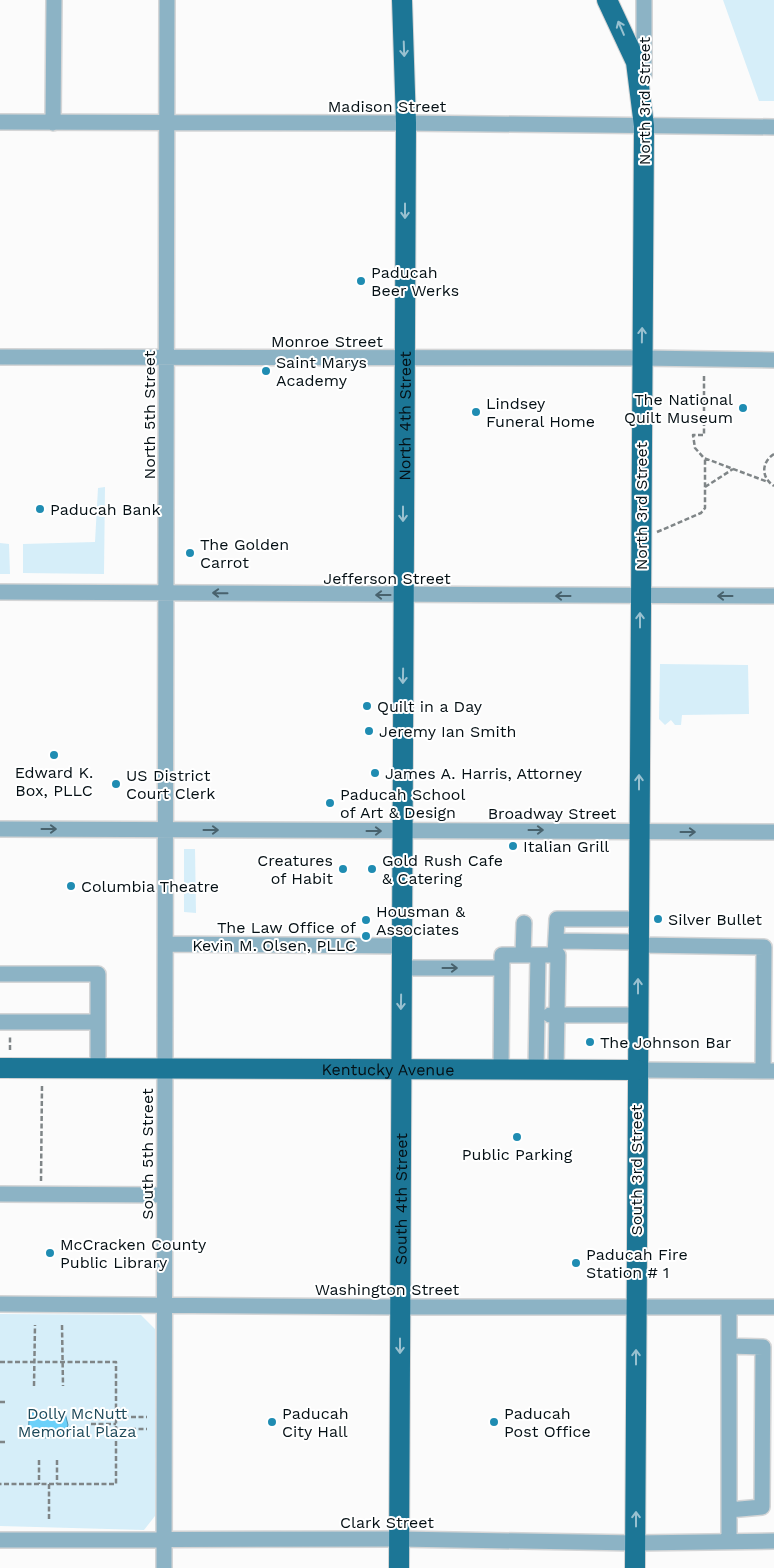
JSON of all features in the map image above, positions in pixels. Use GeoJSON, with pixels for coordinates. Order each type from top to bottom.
{"type":"FeatureCollection","features":[{"type":"Feature","properties":{"kind":"main road","name":"North 4th Street"},"geometry":{"type":"LineString","coordinates":[[402,0],[406,123],[402,831]]}},
{"type":"Feature","properties":{"kind":"main road"},"geometry":{"type":"LineString","coordinates":[[607,0],[636,62],[644,126]]}},
{"type":"Feature","properties":{"kind":"main road","name":"North 3rd Street"},"geometry":{"type":"LineString","coordinates":[[639,831],[644,126]]}},
{"type":"Feature","properties":{"kind":"main road","name":"South 4th Street"},"geometry":{"type":"LineString","coordinates":[[399,1568],[402,831]]}},
{"type":"Feature","properties":{"kind":"main road","name":"South 3rd Street"},"geometry":{"type":"LineString","coordinates":[[635,1568],[639,831]]}},
{"type":"Feature","properties":{"kind":"main road","name":"Kentucky Avenue"},"geometry":{"type":"LineString","coordinates":[[0,1068],[638,1070]]}},
{"type":"Feature","properties":{"kind":"street"},"geometry":{"type":"LineString","coordinates":[[53,123],[54,0]]}},
{"type":"Feature","properties":{"kind":"street","name":"North 5th Street"},"geometry":{"type":"LineString","coordinates":[[167,0],[167,829]]}},
{"type":"Feature","properties":{"kind":"street","name":"North 3rd Street"},"geometry":{"type":"LineString","coordinates":[[644,0],[644,126]]}},
{"type":"Feature","properties":{"kind":"street","name":"Madison Street"},"geometry":{"type":"LineString","coordinates":[[0,122],[406,123],[774,127]]}},
{"type":"Feature","properties":{"kind":"street","name":"Monroe Street"},"geometry":{"type":"LineString","coordinates":[[0,357],[774,360]]}},
{"type":"Feature","properties":{"kind":"street","name":"Jefferson Street"},"geometry":{"type":"LineString","coordinates":[[0,592],[774,596]]}},
{"type":"Feature","properties":{"kind":"street","name":"Broadway Street"},"geometry":{"type":"LineString","coordinates":[[0,829],[774,832]]}},
{"type":"Feature","properties":{"kind":"street","name":"South 5th Street"},"geometry":{"type":"LineString","coordinates":[[164,1568],[164,1195],[167,829]]}},
{"type":"Feature","properties":{"kind":"street"},"geometry":{"type":"LineString","coordinates":[[556,1070],[558,1015],[557,919],[639,919]]}},
{"type":"Feature","properties":{"kind":"street"},"geometry":{"type":"LineString","coordinates":[[524,924],[530,955],[537,1015],[536,1070]]}},
{"type":"Feature","properties":{"kind":"street"},"geometry":{"type":"LineString","coordinates":[[166,944],[401,946]]}},
{"type":"Feature","properties":{"kind":"street"},"geometry":{"type":"LineString","coordinates":[[501,1070],[502,955],[530,955],[556,948],[639,944],[764,947],[768,1071]]}},
{"type":"Feature","properties":{"kind":"street"},"geometry":{"type":"LineString","coordinates":[[401,968],[502,968]]}},
{"type":"Feature","properties":{"kind":"street"},"geometry":{"type":"LineString","coordinates":[[0,974],[98,974],[98,1068]]}},
{"type":"Feature","properties":{"kind":"street"},"geometry":{"type":"LineString","coordinates":[[537,1015],[638,1015]]}},
{"type":"Feature","properties":{"kind":"street"},"geometry":{"type":"LineString","coordinates":[[0,1022],[98,1022]]}},
{"type":"Feature","properties":{"kind":"street","name":"Kentucky Avenue"},"geometry":{"type":"LineString","coordinates":[[638,1070],[768,1071]]}},
{"type":"Feature","properties":{"kind":"street"},"geometry":{"type":"LineString","coordinates":[[0,1194],[164,1195]]}},
{"type":"Feature","properties":{"kind":"street","name":"Washington Street"},"geometry":{"type":"LineString","coordinates":[[0,1304],[774,1307]]}},
{"type":"Feature","properties":{"kind":"street"},"geometry":{"type":"LineString","coordinates":[[729,1307],[729,1542]]}},
{"type":"Feature","properties":{"kind":"street"},"geometry":{"type":"LineString","coordinates":[[729,1346],[763,1347],[768,1378],[768,1480],[762,1507],[729,1510]]}},
{"type":"Feature","properties":{"kind":"street","name":"Clark Street"},"geometry":{"type":"LineString","coordinates":[[0,1540],[399,1539],[636,1543],[774,1541]]}},
{"type":"Feature","properties":{"kind":"path"},"geometry":{"type":"LineString","coordinates":[[704,376],[704,435],[693,435],[695,448],[704,458],[774,486]]}},
{"type":"Feature","properties":{"kind":"path"},"geometry":{"type":"LineString","coordinates":[[768,482],[764,468],[768,459],[774,454]]}},
{"type":"Feature","properties":{"kind":"path"},"geometry":{"type":"LineString","coordinates":[[657,532],[701,513],[705,508],[704,458]]}},
{"type":"Feature","properties":{"kind":"path"},"geometry":{"type":"LineString","coordinates":[[704,488],[733,469]]}},
{"type":"Feature","properties":{"kind":"path"},"geometry":{"type":"LineString","coordinates":[[10,1036],[10,1050]]}},
{"type":"Feature","properties":{"kind":"path"},"geometry":{"type":"LineString","coordinates":[[41,1185],[42,1085]]}},
{"type":"Feature","properties":{"kind":"path"},"geometry":{"type":"LineString","coordinates":[[34,1386],[35,1325]]}},
{"type":"Feature","properties":{"kind":"path"},"geometry":{"type":"LineString","coordinates":[[62,1325],[63,1386]]}},
{"type":"Feature","properties":{"kind":"path"},"geometry":{"type":"LineString","coordinates":[[0,1362],[116,1362],[116,1484],[0,1484]]}},
{"type":"Feature","properties":{"kind":"path"},"geometry":{"type":"LineString","coordinates":[[0,1402],[6,1402]]}},
{"type":"Feature","properties":{"kind":"path"},"geometry":{"type":"LineString","coordinates":[[116,1417],[147,1417]]}},
{"type":"Feature","properties":{"kind":"path"},"geometry":{"type":"LineString","coordinates":[[90,1424],[116,1424]]}},
{"type":"Feature","properties":{"kind":"path"},"geometry":{"type":"LineString","coordinates":[[116,1429],[147,1429]]}},
{"type":"Feature","properties":{"kind":"path"},"geometry":{"type":"LineString","coordinates":[[0,1442],[6,1442]]}},
{"type":"Feature","properties":{"kind":"path"},"geometry":{"type":"LineString","coordinates":[[39,1460],[39,1484]]}},
{"type":"Feature","properties":{"kind":"path"},"geometry":{"type":"LineString","coordinates":[[57,1460],[58,1484]]}},
{"type":"Feature","properties":{"kind":"path"},"geometry":{"type":"LineString","coordinates":[[49,1484],[49,1519]]}},
{"type":"Feature","properties":{"kind":"green space"},"geometry":{"type":"Polygon","coordinates":[[[723,0],[774,0],[774,101],[759,101],[723,0]]]}},
{"type":"Feature","properties":{"kind":"green space"},"geometry":{"type":"Polygon","coordinates":[[[105,487],[104,574],[23,573],[23,544],[95,542],[98,488],[105,487]]]}},
{"type":"Feature","properties":{"kind":"green space"},"geometry":{"type":"Polygon","coordinates":[[[0,543],[9,544],[10,574],[0,574],[0,543]]]}},
{"type":"Feature","properties":{"kind":"green space"},"geometry":{"type":"Polygon","coordinates":[[[660,664],[748,665],[749,714],[682,715],[681,725],[675,725],[671,720],[665,725],[659,719],[660,664]]]}},
{"type":"Feature","properties":{"kind":"green space"},"geometry":{"type":"Polygon","coordinates":[[[184,849],[195,849],[196,913],[184,912],[184,849]]]}},
{"type":"Feature","properties":{"kind":"green space","name":"Dolly McNutt Memorial Plaza"},"geometry":{"type":"Polygon","coordinates":[[[0,1314],[141,1315],[155,1329],[155,1516],[144,1530],[0,1526],[0,1314]]]}},
{"type":"Feature","properties":{"kind":"water"},"geometry":{"type":"Polygon","coordinates":[[[42,1411],[65,1413],[68,1425],[64,1435],[46,1438],[31,1435],[29,1419],[31,1413],[42,1411]]]}},
{"type":"Feature","properties":{"kind":"place","name":"Paducah Beer Werks"},"geometry":{"type":"Point","coordinates":[361,281]}},
{"type":"Feature","properties":{"kind":"place","name":"Saint Marys Academy"},"geometry":{"type":"Point","coordinates":[266,371]}},
{"type":"Feature","properties":{"kind":"place","name":"The National Quilt Museum"},"geometry":{"type":"Point","coordinates":[743,408]}},
{"type":"Feature","properties":{"kind":"place","name":"Lindsey Funeral Home"},"geometry":{"type":"Point","coordinates":[476,412]}},
{"type":"Feature","properties":{"kind":"place","name":"Paducah Bank"},"geometry":{"type":"Point","coordinates":[40,509]}},
{"type":"Feature","properties":{"kind":"place","name":"The Golden Carrot"},"geometry":{"type":"Point","coordinates":[190,553]}},
{"type":"Feature","properties":{"kind":"place","name":"Quilt in a Day"},"geometry":{"type":"Point","coordinates":[367,706]}},
{"type":"Feature","properties":{"kind":"place","name":"Jeremy Ian Smith"},"geometry":{"type":"Point","coordinates":[369,731]}},
{"type":"Feature","properties":{"kind":"place","name":"Edward K. Box, PLLC"},"geometry":{"type":"Point","coordinates":[54,755]}},
{"type":"Feature","properties":{"kind":"place","name":"James A. Harris, Attorney"},"geometry":{"type":"Point","coordinates":[375,773]}},
{"type":"Feature","properties":{"kind":"place","name":"US District Court Clerk"},"geometry":{"type":"Point","coordinates":[116,784]}},
{"type":"Feature","properties":{"kind":"place","name":"Paducah School of Art & Design"},"geometry":{"type":"Point","coordinates":[330,803]}},
{"type":"Feature","properties":{"kind":"place","name":"Italian Grill"},"geometry":{"type":"Point","coordinates":[513,846]}},
{"type":"Feature","properties":{"kind":"place","name":"Creatures of Habit"},"geometry":{"type":"Point","coordinates":[343,869]}},
{"type":"Feature","properties":{"kind":"place","name":"Gold Rush Cafe & Catering"},"geometry":{"type":"Point","coordinates":[372,869]}},
{"type":"Feature","properties":{"kind":"place","name":"Columbia Theatre"},"geometry":{"type":"Point","coordinates":[71,886]}},
{"type":"Feature","properties":{"kind":"place","name":"Silver Bullet"},"geometry":{"type":"Point","coordinates":[658,919]}},
{"type":"Feature","properties":{"kind":"place","name":"Housman & Associates"},"geometry":{"type":"Point","coordinates":[366,920]}},
{"type":"Feature","properties":{"kind":"place","name":"The Law Office of Kevin M. Olsen, PLLC"},"geometry":{"type":"Point","coordinates":[366,936]}},
{"type":"Feature","properties":{"kind":"place","name":"The Johnson Bar"},"geometry":{"type":"Point","coordinates":[590,1042]}},
{"type":"Feature","properties":{"kind":"place","name":"Public Parking"},"geometry":{"type":"Point","coordinates":[517,1137]}},
{"type":"Feature","properties":{"kind":"place","name":"McCracken County Public Library"},"geometry":{"type":"Point","coordinates":[50,1253]}},
{"type":"Feature","properties":{"kind":"place","name":"Paducah Fire Station # 1"},"geometry":{"type":"Point","coordinates":[576,1263]}},
{"type":"Feature","properties":{"kind":"place","name":"Paducah City Hall"},"geometry":{"type":"Point","coordinates":[272,1422]}},
{"type":"Feature","properties":{"kind":"place","name":"Paducah Post Office"},"geometry":{"type":"Point","coordinates":[494,1422]}}]}
